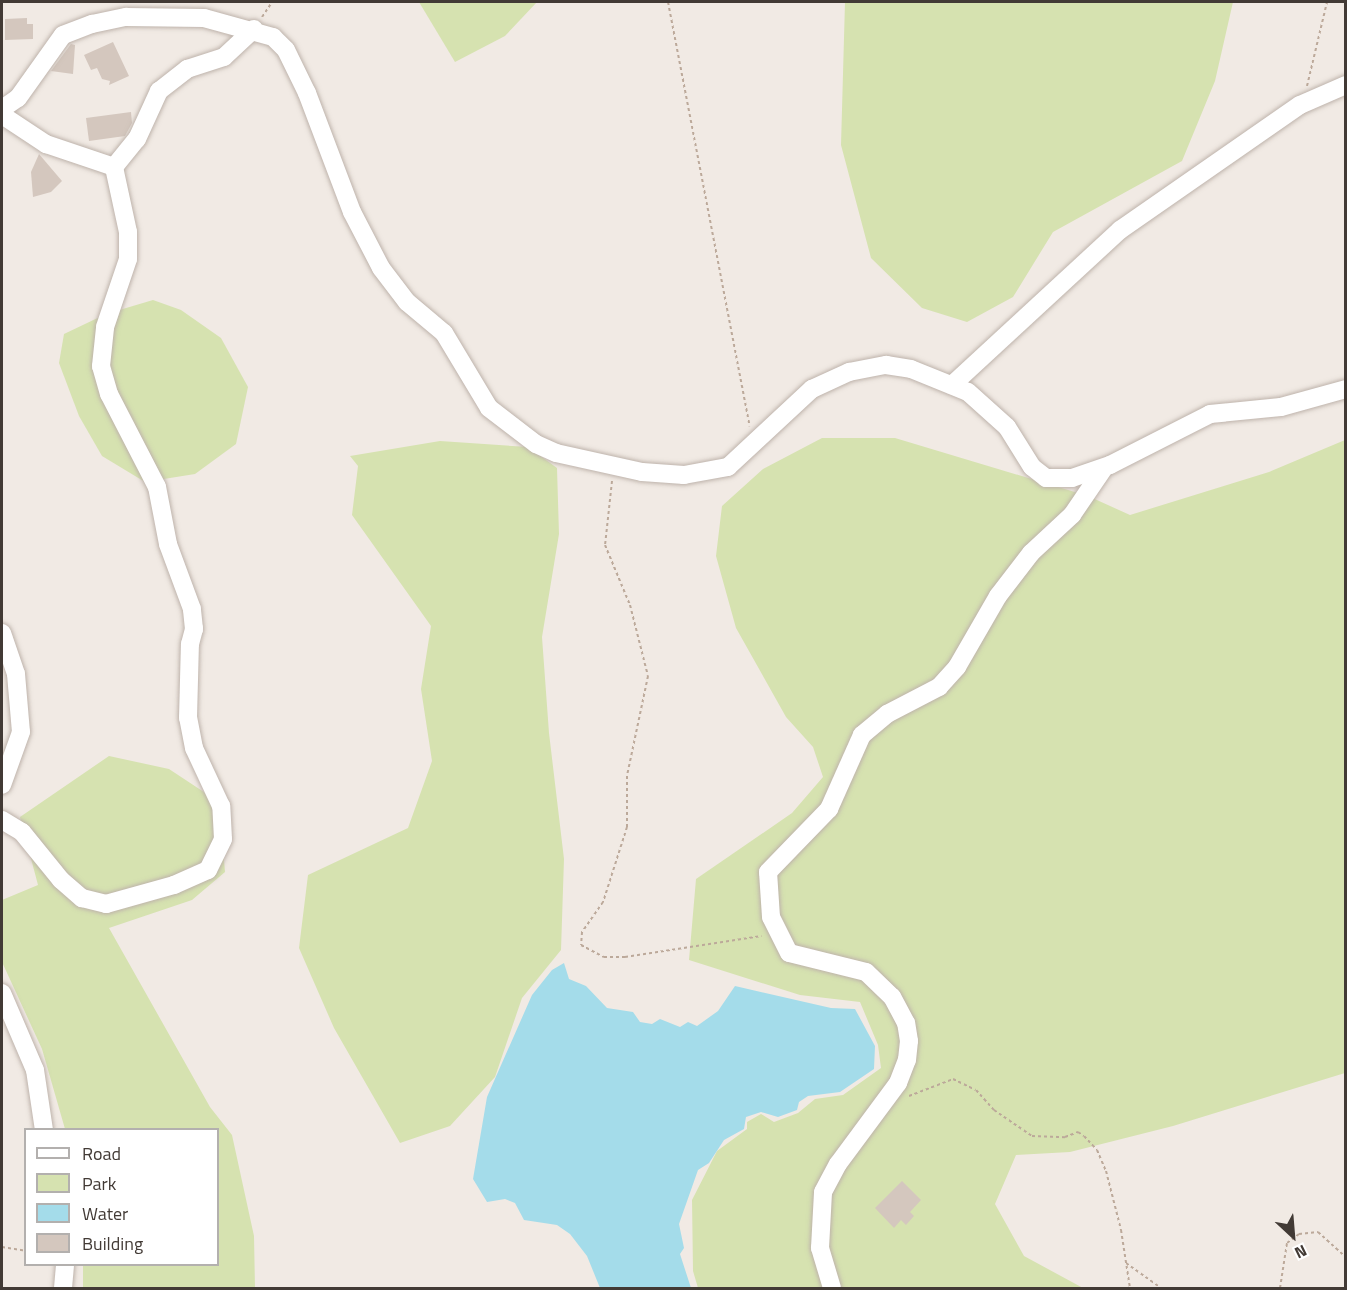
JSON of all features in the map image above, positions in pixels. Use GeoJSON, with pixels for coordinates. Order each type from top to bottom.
{"type":"FeatureCollection","features":[{"type":"Feature","properties":{"kind":"street"},"geometry":{"type":"LineString","coordinates":[[2,109],[18,98],[63,35],[93,24],[160,16],[204,18],[254,29],[273,37],[286,50],[307,93],[352,212],[381,268],[407,302],[444,333],[489,408],[536,444],[556,453],[614,466],[684,475],[728,467],[754,447],[781,415],[812,389],[849,372],[886,365],[910,369],[968,392],[992,412],[1032,467],[1046,478],[1072,478],[1104,468],[1210,414],[1281,407],[1346,389]]}},
{"type":"Feature","properties":{"kind":"street"},"geometry":{"type":"LineString","coordinates":[[114,167],[137,139],[159,91],[187,69],[224,57],[254,29]]}},
{"type":"Feature","properties":{"kind":"street"},"geometry":{"type":"LineString","coordinates":[[952,385],[1120,230],[1302,104],[1346,85]]}},
{"type":"Feature","properties":{"kind":"street"},"geometry":{"type":"LineString","coordinates":[[2,115],[46,144],[114,167]]}},
{"type":"Feature","properties":{"kind":"street"},"geometry":{"type":"LineString","coordinates":[[2,820],[22,832],[61,880],[82,898],[106,904],[174,885],[208,870],[223,839],[221,806],[194,748],[188,718],[190,644],[194,629],[192,609],[168,544],[157,487],[109,394],[101,366],[105,327],[128,259],[128,232],[114,167]]}},
{"type":"Feature","properties":{"kind":"street"},"geometry":{"type":"LineString","coordinates":[[832,1288],[820,1248],[823,1191],[838,1164],[898,1083],[907,1060],[909,1041],[906,1023],[884,987],[866,972],[789,953],[771,917],[768,872],[779,857],[816,826],[829,809],[862,735],[887,714],[939,687],[957,667],[998,596],[1031,553],[1072,515],[1104,468]]}},
{"type":"Feature","properties":{"kind":"street"},"geometry":{"type":"LineString","coordinates":[[2,633],[16,674],[21,732],[2,785]]}},
{"type":"Feature","properties":{"kind":"street"},"geometry":{"type":"LineString","coordinates":[[2,993],[35,1070],[44,1128]]}},
{"type":"Feature","properties":{"kind":"street"},"geometry":{"type":"LineString","coordinates":[[63,1288],[65,1266]]}},
{"type":"Feature","properties":{"kind":"path"},"geometry":{"type":"LineString","coordinates":[[668,2],[754,447]]}},
{"type":"Feature","properties":{"kind":"path"},"geometry":{"type":"LineString","coordinates":[[1302,104],[1327,2]]}},
{"type":"Feature","properties":{"kind":"path"},"geometry":{"type":"LineString","coordinates":[[614,466],[605,545],[630,605],[648,676],[627,776],[627,827],[603,902],[582,932],[581,945],[604,957],[625,957],[779,933]]}},
{"type":"Feature","properties":{"kind":"path"},"geometry":{"type":"LineString","coordinates":[[903,1099],[953,1079],[976,1090],[994,1110],[1032,1136],[1065,1137],[1078,1132],[1084,1136],[1097,1150],[1106,1171],[1130,1288]]}},
{"type":"Feature","properties":{"kind":"path"},"geometry":{"type":"LineString","coordinates":[[1280,1288],[1287,1243],[1299,1234],[1318,1232],[1346,1257]]}},
{"type":"Feature","properties":{"kind":"path"},"geometry":{"type":"LineString","coordinates":[[2,1247],[24,1251]]}},
{"type":"Feature","properties":{"kind":"path"},"geometry":{"type":"LineString","coordinates":[[1126,1263],[1161,1288]]}},
{"type":"Feature","properties":{"kind":"green space"},"geometry":{"type":"Polygon","coordinates":[[[419,2],[537,2],[505,36],[455,62],[419,2]]]}},
{"type":"Feature","properties":{"kind":"green space"},"geometry":{"type":"Polygon","coordinates":[[[845,2],[1233,2],[1215,81],[1182,161],[1053,232],[1013,297],[967,322],[922,308],[871,258],[841,145],[845,2]]]}},
{"type":"Feature","properties":{"kind":"green space"},"geometry":{"type":"Polygon","coordinates":[[[153,300],[181,310],[221,338],[248,387],[236,444],[195,474],[145,482],[102,456],[79,416],[59,363],[64,334],[106,314],[153,300]]]}},
{"type":"Feature","properties":{"kind":"green space"},"geometry":{"type":"Polygon","coordinates":[[[822,438],[895,438],[1088,496],[1130,515],[1269,472],[1345,440],[1345,1073],[1173,1126],[1070,1152],[1016,1155],[995,1204],[1024,1256],[1083,1288],[698,1288],[693,1271],[692,1200],[717,1151],[747,1129],[747,1122],[761,1114],[774,1122],[798,1113],[815,1099],[843,1095],[881,1068],[878,1045],[860,1002],[800,995],[689,960],[696,879],[792,813],[823,777],[813,747],[786,717],[736,628],[716,556],[722,506],[763,469],[822,438]]]}},
{"type":"Feature","properties":{"kind":"green space"},"geometry":{"type":"Polygon","coordinates":[[[440,441],[528,447],[557,468],[559,534],[542,637],[549,733],[564,859],[561,950],[522,998],[495,1077],[450,1126],[400,1143],[334,1028],[299,948],[308,875],[408,828],[432,761],[421,689],[431,626],[352,515],[358,466],[350,456],[440,441]]]}},
{"type":"Feature","properties":{"kind":"green space"},"geometry":{"type":"Polygon","coordinates":[[[109,756],[169,769],[219,802],[225,872],[192,900],[109,928],[210,1107],[232,1135],[254,1236],[255,1288],[83,1288],[83,1266],[219,1266],[219,1128],[65,1128],[42,1049],[2,962],[2,900],[38,885],[20,817],[109,756]]]}},
{"type":"Feature","properties":{"kind":"water"},"geometry":{"type":"Polygon","coordinates":[[[564,963],[569,979],[586,986],[607,1008],[633,1012],[640,1022],[652,1024],[660,1019],[680,1027],[688,1022],[697,1026],[718,1011],[735,986],[831,1008],[855,1009],[875,1046],[874,1069],[840,1092],[808,1096],[799,1102],[797,1110],[778,1117],[761,1112],[746,1117],[744,1129],[724,1140],[709,1163],[698,1170],[679,1224],[684,1248],[680,1254],[691,1288],[600,1288],[587,1256],[570,1234],[557,1225],[524,1220],[515,1203],[505,1199],[487,1202],[473,1179],[487,1097],[532,995],[552,970],[564,963]]]}},
{"type":"Feature","properties":{"kind":"building"},"geometry":{"type":"Polygon","coordinates":[[[27,18],[27,24],[33,24],[33,39],[5,40],[5,19],[27,18]]]}},
{"type":"Feature","properties":{"kind":"building"},"geometry":{"type":"Polygon","coordinates":[[[113,42],[129,76],[109,85],[110,81],[102,79],[97,68],[91,70],[84,55],[113,42]]]}},
{"type":"Feature","properties":{"kind":"building"},"geometry":{"type":"Polygon","coordinates":[[[71,44],[75,45],[73,74],[51,71],[71,44]]]}},
{"type":"Feature","properties":{"kind":"building"},"geometry":{"type":"Polygon","coordinates":[[[131,112],[132,123],[125,136],[89,141],[86,118],[131,112]]]}},
{"type":"Feature","properties":{"kind":"building"},"geometry":{"type":"Polygon","coordinates":[[[39,154],[62,181],[51,192],[33,197],[31,172],[39,154]]]}},
{"type":"Feature","properties":{"kind":"building"},"geometry":{"type":"Polygon","coordinates":[[[902,1181],[921,1200],[910,1212],[914,1216],[906,1225],[901,1220],[894,1228],[875,1208],[902,1181]]]}}]}
